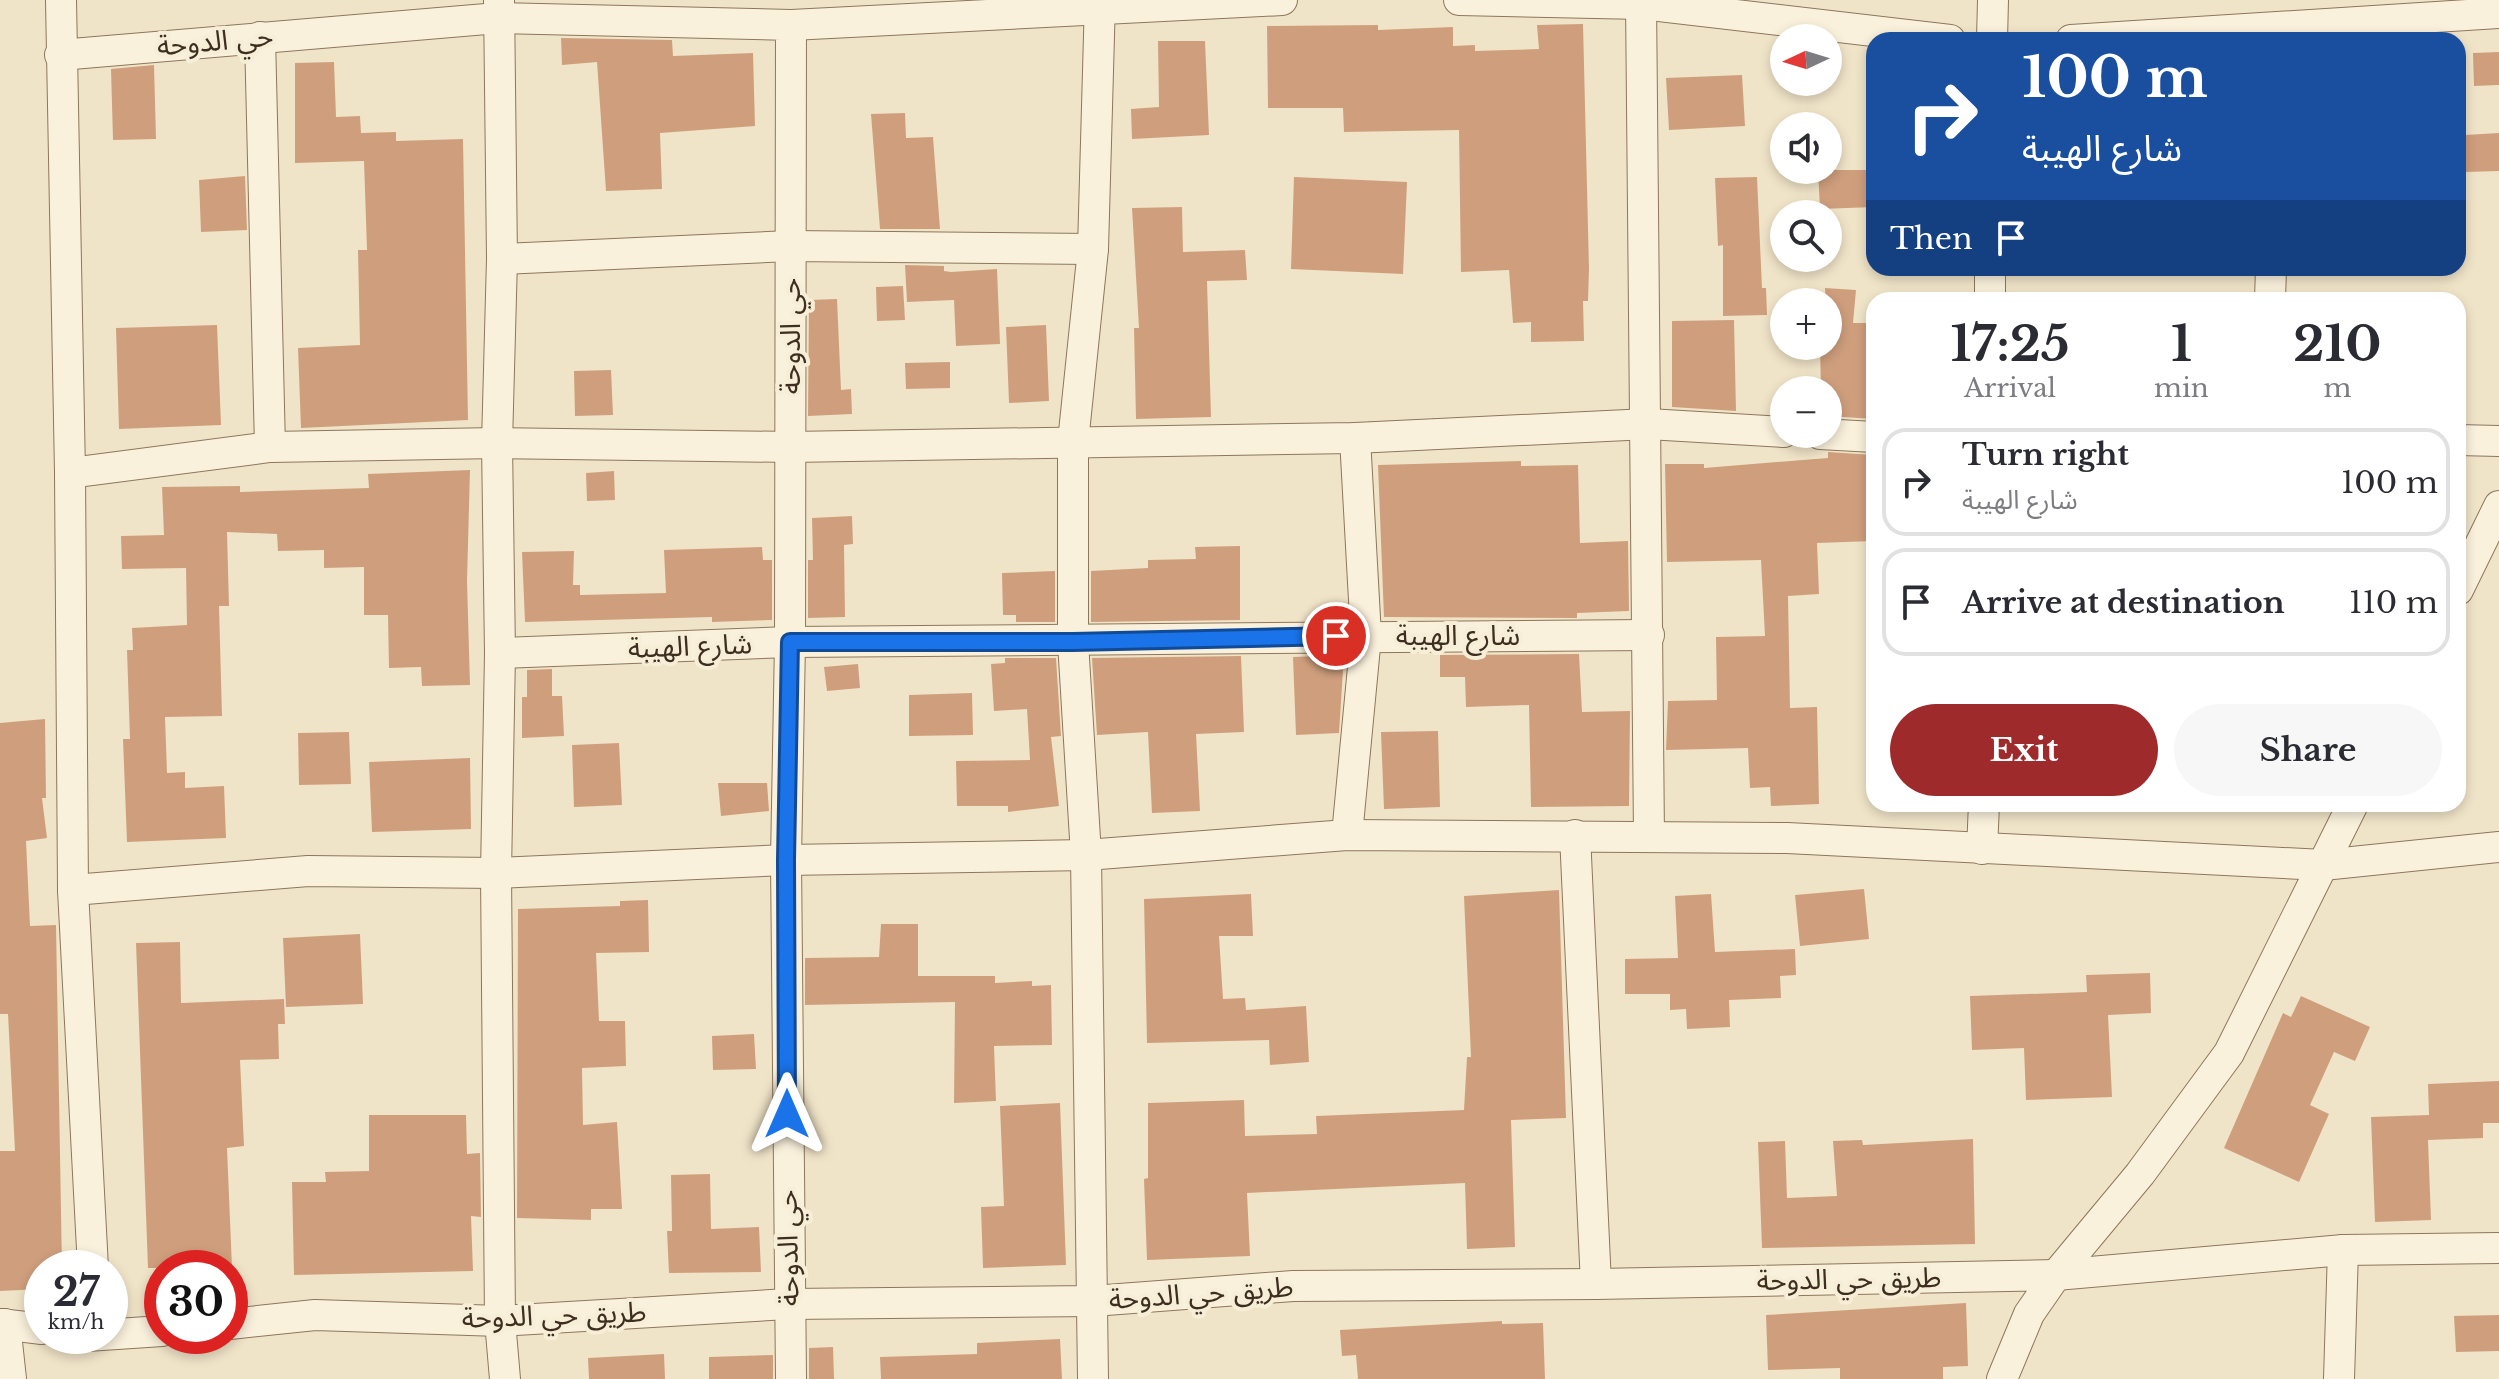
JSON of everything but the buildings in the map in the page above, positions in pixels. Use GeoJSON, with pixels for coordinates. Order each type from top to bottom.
{"type":"FeatureCollection","features":[{"type":"Feature","properties":{"kind":"street"},"geometry":{"type":"LineString","coordinates":[[61,0],[70,473],[73,890],[92,1250]]}},
{"type":"Feature","properties":{"kind":"street"},"geometry":{"type":"LineString","coordinates":[[791,25],[1100,4],[1282,0]]}},
{"type":"Feature","properties":{"kind":"street"},"geometry":{"type":"LineString","coordinates":[[1459,0],[1642,2],[1885,32]]}},
{"type":"Feature","properties":{"kind":"street"},"geometry":{"type":"LineString","coordinates":[[1992,32],[1993,0]]}},
{"type":"Feature","properties":{"kind":"street"},"geometry":{"type":"LineString","coordinates":[[1642,2],[1648,424],[1649,837]]}},
{"type":"Feature","properties":{"kind":"street"},"geometry":{"type":"LineString","coordinates":[[1093,1379],[1086,855],[1073,642],[1073,442],[1093,249],[1100,4]]}},
{"type":"Feature","properties":{"kind":"street"},"geometry":{"type":"LineString","coordinates":[[498,9],[502,259],[497,443],[500,653],[496,873],[500,1321],[505,1379]]}},
{"type":"Feature","properties":{"kind":"street","name":"حي الدوحة"},"geometry":{"type":"LineString","coordinates":[[60,55],[260,37],[498,9],[791,25],[790,642],[786,860],[791,1379]]}},
{"type":"Feature","properties":{"kind":"street"},"geometry":{"type":"LineString","coordinates":[[2163,32],[2278,22],[2499,13]]}},
{"type":"Feature","properties":{"kind":"street"},"geometry":{"type":"LineString","coordinates":[[260,37],[270,447]]}},
{"type":"Feature","properties":{"kind":"street"},"geometry":{"type":"LineString","coordinates":[[502,259],[790,246],[1093,249]]}},
{"type":"Feature","properties":{"kind":"street"},"geometry":{"type":"LineString","coordinates":[[70,473],[270,447],[497,443],[790,447],[1355,438],[1648,424],[1770,431]]}},
{"type":"Feature","properties":{"kind":"street"},"geometry":{"type":"LineString","coordinates":[[1842,435],[1866,437]]}},
{"type":"Feature","properties":{"kind":"street"},"geometry":{"type":"LineString","coordinates":[[1347,835],[1366,636],[1355,438]]}},
{"type":"Feature","properties":{"kind":"street"},"geometry":{"type":"LineString","coordinates":[[2466,440],[2499,441]]}},
{"type":"Feature","properties":{"kind":"street"},"geometry":{"type":"LineString","coordinates":[[2466,574],[2499,506]]}},
{"type":"Feature","properties":{"kind":"street","name":"شارع الهيبة"},"geometry":{"type":"LineString","coordinates":[[500,653],[790,642],[1649,635]]}},
{"type":"Feature","properties":{"kind":"street"},"geometry":{"type":"LineString","coordinates":[[1982,849],[1984,812]]}},
{"type":"Feature","properties":{"kind":"street"},"geometry":{"type":"LineString","coordinates":[[2002,1379],[2029,1314],[2056,1275],[2140,1174],[2229,1053],[2349,812]]}},
{"type":"Feature","properties":{"kind":"street"},"geometry":{"type":"LineString","coordinates":[[73,890],[308,871],[496,873],[786,860],[1086,855],[1347,835],[1787,838],[2323,865],[2499,847]]}},
{"type":"Feature","properties":{"kind":"street"},"geometry":{"type":"LineString","coordinates":[[1575,835],[1596,1284]]}},
{"type":"Feature","properties":{"kind":"street","name":"طريق حي الدوحة"},"geometry":{"type":"LineString","coordinates":[[248,1322],[315,1315],[500,1321],[788,1304],[1093,1301],[1293,1286],[2056,1275],[2343,1250],[2499,1248]]}},
{"type":"Feature","properties":{"kind":"street"},"geometry":{"type":"LineString","coordinates":[[2339,1379],[2343,1250]]}},
{"type":"Feature","properties":{"kind":"street"},"geometry":{"type":"LineString","coordinates":[[11,1379],[3,1324],[24,1327]]}},
{"type":"Feature","properties":{"kind":"route"},"geometry":{"type":"LineString","coordinates":[[787,1114],[786,860],[790,642],[1073,642],[1336,636]]}}]}
